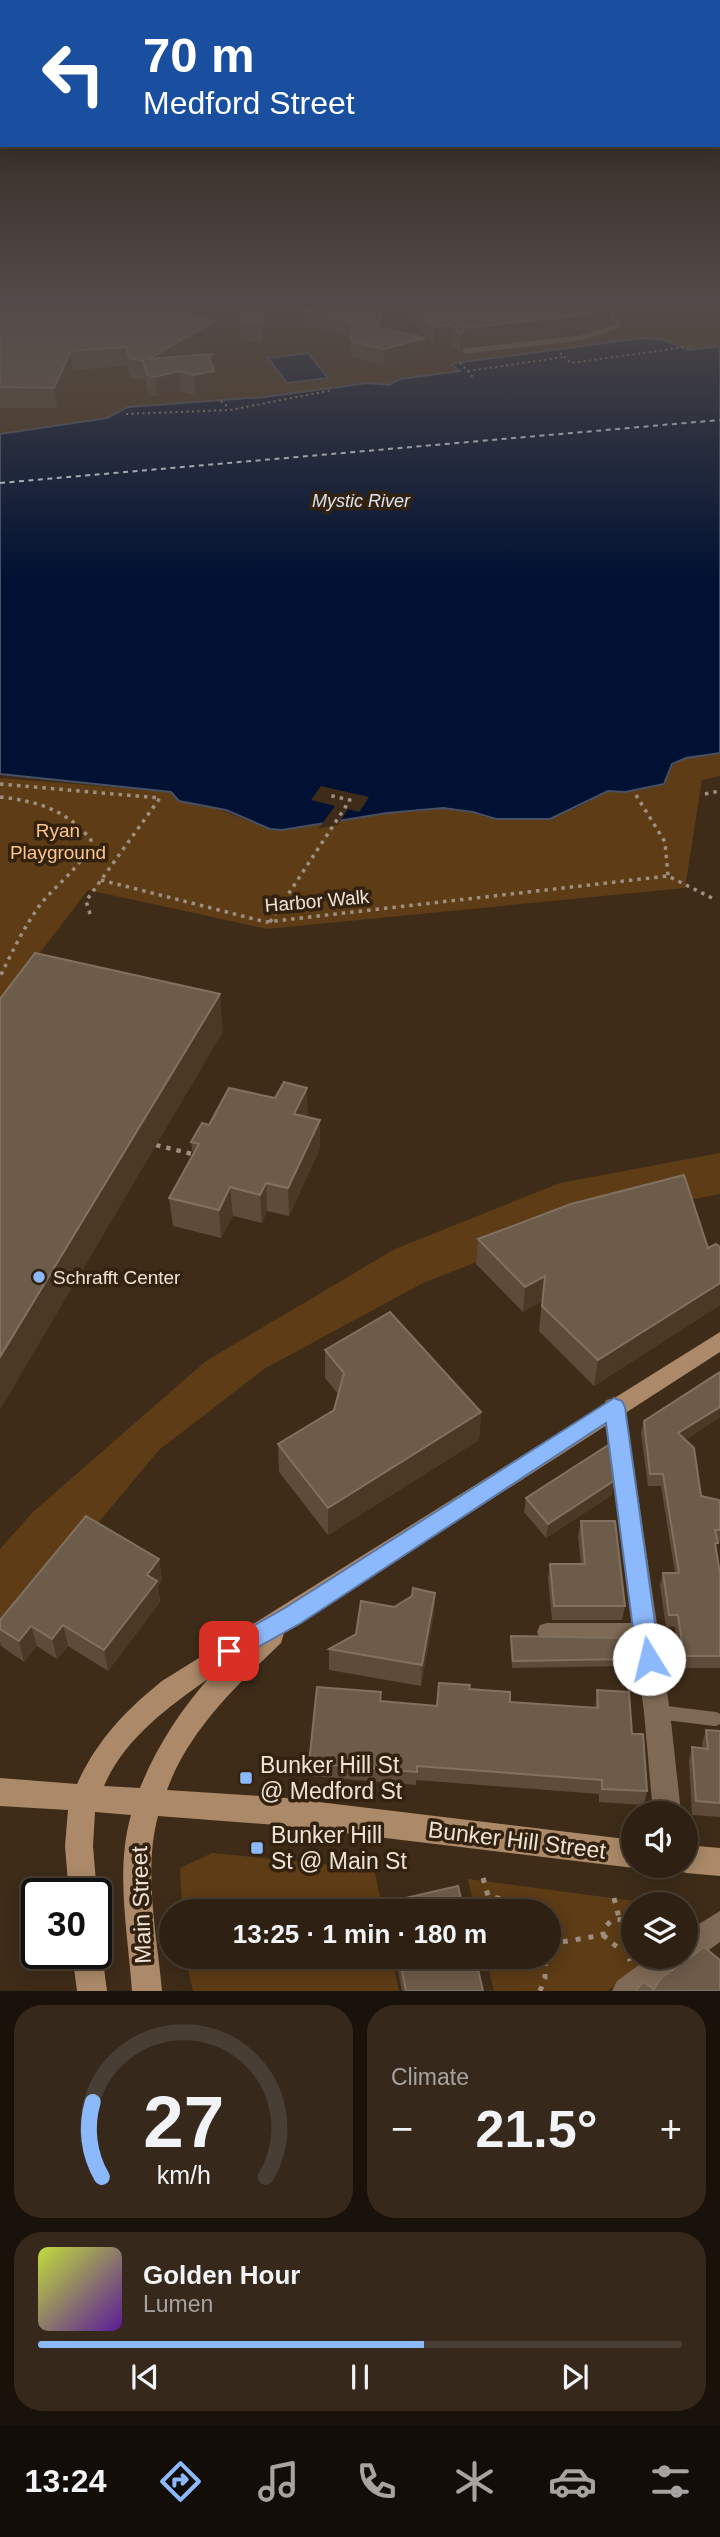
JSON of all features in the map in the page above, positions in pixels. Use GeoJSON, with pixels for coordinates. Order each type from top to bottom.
{"type":"FeatureCollection","features":[{"type":"Feature","properties":{"kind":"main road"},"geometry":{"type":"LineString","coordinates":[[82,1878],[79,1842],[84,1800],[97,1766],[118,1739],[152,1707],[229,1651],[293,1615],[720,1341]]}},
{"type":"Feature","properties":{"kind":"main road","name":"Main Street"},"geometry":{"type":"LineString","coordinates":[[147,1991],[137,1870],[138,1839],[161,1769],[198,1710],[222,1682],[293,1615]]}},
{"type":"Feature","properties":{"kind":"main road"},"geometry":{"type":"LineString","coordinates":[[0,1792],[84,1800],[149,1801]]}},
{"type":"Feature","properties":{"kind":"main road","name":"Bunker Hill Street"},"geometry":{"type":"LineString","coordinates":[[149,1801],[277,1811],[621,1852]]}},
{"type":"Feature","properties":{"kind":"main road"},"geometry":{"type":"LineString","coordinates":[[698,1860],[720,1862]]}},
{"type":"Feature","properties":{"kind":"main road"},"geometry":{"type":"LineString","coordinates":[[89,1969],[92,1991]]}},
{"type":"Feature","properties":{"kind":"street"},"geometry":{"type":"LineString","coordinates":[[614,1407],[657,1712],[666,1801]]}},
{"type":"Feature","properties":{"kind":"street"},"geometry":{"type":"LineString","coordinates":[[547,1632],[644,1633]]}},
{"type":"Feature","properties":{"kind":"street"},"geometry":{"type":"LineString","coordinates":[[698,1941],[720,1925]]}},
{"type":"Feature","properties":{"kind":"street"},"geometry":{"type":"LineString","coordinates":[[627,1991],[658,1969]]}},
{"type":"Feature","properties":{"kind":"lane"},"geometry":{"type":"LineString","coordinates":[[657,1712],[715,1719]]}},
{"type":"Feature","properties":{"kind":"path"},"geometry":{"type":"LineString","coordinates":[[126,414],[167,416],[312,396]]}},
{"type":"Feature","properties":{"kind":"path"},"geometry":{"type":"LineString","coordinates":[[221,401],[229,408]]}},
{"type":"Feature","properties":{"kind":"path"},"geometry":{"type":"LineString","coordinates":[[0,784],[160,798],[86,901],[91,916]]}},
{"type":"Feature","properties":{"kind":"path"},"geometry":{"type":"LineString","coordinates":[[705,794],[720,791]]}},
{"type":"Feature","properties":{"kind":"path"},"geometry":{"type":"LineString","coordinates":[[270,922],[350,800],[328,795]]}},
{"type":"Feature","properties":{"kind":"path"},"geometry":{"type":"LineString","coordinates":[[636,795],[662,828],[671,859],[668,876],[712,898]]}},
{"type":"Feature","properties":{"kind":"path"},"geometry":{"type":"LineString","coordinates":[[0,797],[48,805],[63,811],[80,824],[91,840],[87,854],[43,901],[24,926],[0,978]]}},
{"type":"Feature","properties":{"kind":"path","name":"Harbor Walk"},"geometry":{"type":"LineString","coordinates":[[101,880],[270,922],[668,876]]}},
{"type":"Feature","properties":{"kind":"path"},"geometry":{"type":"LineString","coordinates":[[156,1145],[201,1156]]}},
{"type":"Feature","properties":{"kind":"path"},"geometry":{"type":"LineString","coordinates":[[483,1878],[488,1896],[502,1899]]}},
{"type":"Feature","properties":{"kind":"path"},"geometry":{"type":"LineString","coordinates":[[614,1898],[618,1918]]}},
{"type":"Feature","properties":{"kind":"path"},"geometry":{"type":"LineString","coordinates":[[603,1935],[606,1923],[621,1918]]}},
{"type":"Feature","properties":{"kind":"path"},"geometry":{"type":"LineString","coordinates":[[603,1935],[617,1947],[621,1946]]}},
{"type":"Feature","properties":{"kind":"path"},"geometry":{"type":"LineString","coordinates":[[561,1942],[603,1935]]}},
{"type":"Feature","properties":{"kind":"path"},"geometry":{"type":"LineString","coordinates":[[540,1991],[545,1969]]}},
{"type":"Feature","properties":{"kind":"shaded area"},"geometry":{"type":"Polygon","coordinates":[[[0,396],[272,396],[128,407],[107,418],[0,434],[0,396]]]}},
{"type":"Feature","properties":{"kind":"green space","name":"Ryan Playground"},"geometry":{"type":"Polygon","coordinates":[[[720,753],[720,776],[702,780],[685,888],[267,929],[88,890],[0,1005],[0,778],[172,792],[270,829],[282,830],[414,810],[464,811],[484,817],[573,810],[608,791],[625,792],[686,758],[720,753]]]}},
{"type":"Feature","properties":{"kind":"green space"},"geometry":{"type":"Polygon","coordinates":[[[720,1153],[720,1194],[582,1221],[423,1283],[264,1369],[159,1450],[0,1640],[0,1549],[33,1512],[206,1361],[395,1249],[560,1183],[720,1153]]]}},
{"type":"Feature","properties":{"kind":"green space"},"geometry":{"type":"Polygon","coordinates":[[[212,1853],[374,1869],[380,1899],[181,1899],[180,1868],[212,1853]]]}},
{"type":"Feature","properties":{"kind":"green space"},"geometry":{"type":"Polygon","coordinates":[[[468,1879],[621,1899],[621,1969],[639,1969],[607,1991],[494,1991],[489,1969],[561,1969],[561,1899],[472,1899],[468,1879]]]}},
{"type":"Feature","properties":{"kind":"green space"},"geometry":{"type":"Polygon","coordinates":[[[188,1969],[394,1969],[399,1991],[193,1991],[188,1969]]]}},
{"type":"Feature","properties":{"kind":"water","name":"Mystic River"},"geometry":{"type":"Polygon","coordinates":[[[720,396],[720,753],[686,758],[672,764],[664,784],[625,792],[608,791],[550,819],[496,819],[473,812],[443,808],[387,813],[282,830],[270,829],[226,810],[179,801],[171,792],[0,774],[0,434],[107,418],[128,407],[264,397],[720,396]]]}},
{"type":"Feature","properties":{"kind":"pier"},"geometry":{"type":"Polygon","coordinates":[[[321,786],[369,797],[359,812],[348,809],[338,825],[318,829],[335,806],[311,800],[321,786]]]}},
{"type":"Feature","properties":{"kind":"building"},"geometry":{"type":"Polygon","coordinates":[[[35,953],[220,994],[0,1357],[0,999],[35,953]]]}},
{"type":"Feature","properties":{"kind":"building"},"geometry":{"type":"Polygon","coordinates":[[[284,1082],[307,1088],[294,1114],[320,1120],[288,1188],[266,1183],[260,1195],[230,1187],[219,1210],[169,1198],[199,1144],[191,1142],[202,1123],[209,1125],[229,1088],[275,1098],[284,1082]]]}},
{"type":"Feature","properties":{"kind":"building"},"geometry":{"type":"Polygon","coordinates":[[[684,1175],[708,1248],[716,1244],[720,1247],[720,1283],[598,1360],[542,1306],[545,1276],[525,1287],[478,1239],[571,1204],[684,1175]]]}},
{"type":"Feature","properties":{"kind":"building"},"geometry":{"type":"Polygon","coordinates":[[[390,1312],[481,1412],[328,1508],[278,1444],[334,1410],[344,1373],[325,1350],[390,1312]]]}},
{"type":"Feature","properties":{"kind":"building"},"geometry":{"type":"Polygon","coordinates":[[[720,1372],[720,1407],[678,1433],[694,1448],[701,1496],[719,1500],[720,1505],[720,1530],[715,1530],[718,1543],[715,1543],[720,1574],[720,1656],[684,1656],[678,1615],[669,1615],[663,1573],[679,1573],[663,1474],[650,1474],[644,1421],[720,1372]]]}},
{"type":"Feature","properties":{"kind":"building"},"geometry":{"type":"Polygon","coordinates":[[[610,1444],[615,1480],[548,1524],[526,1498],[610,1444]]]}},
{"type":"Feature","properties":{"kind":"building"},"geometry":{"type":"Polygon","coordinates":[[[86,1516],[159,1559],[147,1575],[157,1581],[104,1650],[63,1625],[52,1639],[31,1626],[19,1641],[0,1629],[0,1620],[86,1516]]]}},
{"type":"Feature","properties":{"kind":"building"},"geometry":{"type":"Polygon","coordinates":[[[581,1521],[615,1521],[625,1606],[554,1606],[550,1564],[585,1564],[581,1521]]]}},
{"type":"Feature","properties":{"kind":"building"},"geometry":{"type":"Polygon","coordinates":[[[413,1588],[435,1593],[422,1665],[329,1649],[356,1634],[361,1601],[394,1607],[412,1596],[413,1588]]]}},
{"type":"Feature","properties":{"kind":"building"},"geometry":{"type":"Polygon","coordinates":[[[511,1636],[625,1638],[628,1659],[513,1661],[511,1636]]]}},
{"type":"Feature","properties":{"kind":"building"},"geometry":{"type":"Polygon","coordinates":[[[439,1683],[470,1685],[469,1689],[510,1692],[510,1702],[598,1708],[597,1690],[629,1692],[632,1734],[643,1734],[647,1791],[602,1789],[602,1780],[417,1766],[417,1772],[309,1763],[317,1687],[381,1692],[380,1701],[437,1706],[439,1683]]]}},
{"type":"Feature","properties":{"kind":"building"},"geometry":{"type":"Polygon","coordinates":[[[706,1730],[720,1731],[720,1803],[696,1801],[692,1747],[708,1749],[706,1730]]]}},
{"type":"Feature","properties":{"kind":"building"},"geometry":{"type":"Polygon","coordinates":[[[458,1886],[461,1899],[401,1899],[458,1886]]]}},
{"type":"Feature","properties":{"kind":"building"},"geometry":{"type":"Polygon","coordinates":[[[704,1947],[720,1960],[720,1991],[636,1991],[643,1982],[654,1989],[660,1979],[674,1969],[698,1969],[698,1951],[704,1947]]]}},
{"type":"Feature","properties":{"kind":"building"},"geometry":{"type":"Polygon","coordinates":[[[402,1969],[478,1969],[483,1991],[406,1991],[402,1969]]]}},
{"type":"Feature","properties":{"kind":"ferry route"},"geometry":{"type":"LineString","coordinates":[[0,483],[720,420]]}},
{"type":"Feature","properties":{"kind":"place","name":"Schrafft Center"},"geometry":{"type":"Point","coordinates":[39,1277]}},
{"type":"Feature","properties":{"kind":"place","name":"Bunker Hill St @ Medford St"},"geometry":{"type":"Point","coordinates":[246,1778]}},
{"type":"Feature","properties":{"kind":"place","name":"Bunker Hill St @ Main St"},"geometry":{"type":"Point","coordinates":[257,1848]}},
{"type":"Feature","properties":{"kind":"route"},"geometry":{"type":"LineString","coordinates":[[229,1651],[293,1615],[614,1407],[649,1659]]}}]}
